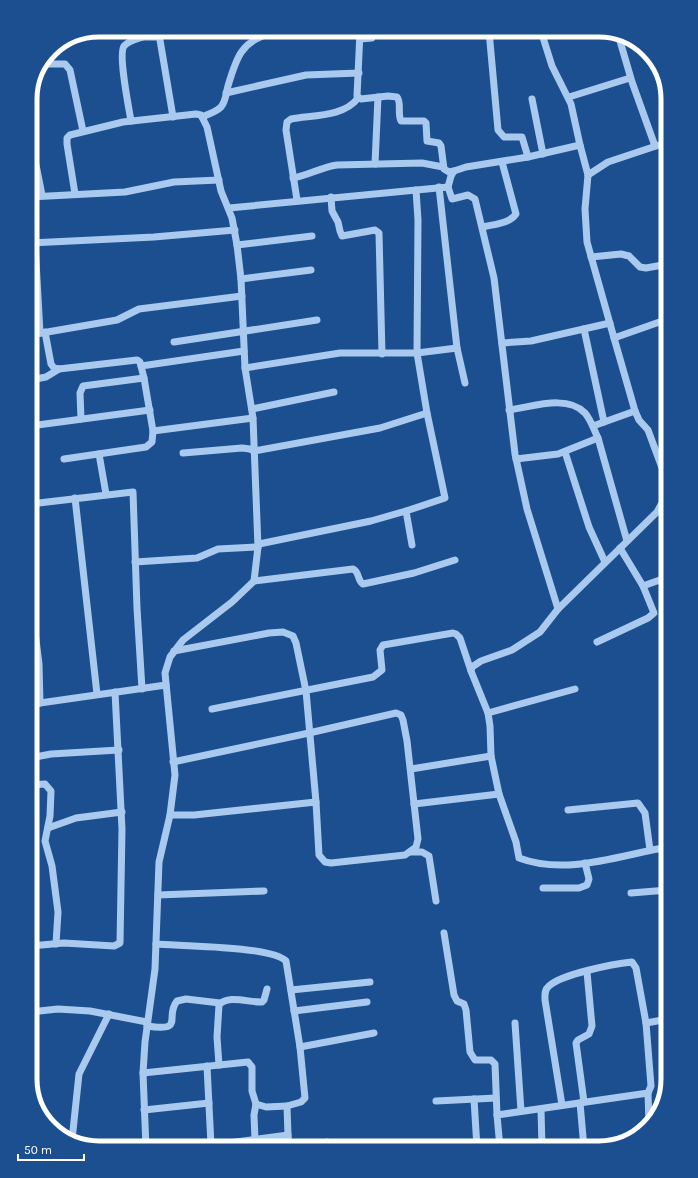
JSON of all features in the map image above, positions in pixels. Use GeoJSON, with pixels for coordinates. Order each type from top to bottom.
{"type":"FeatureCollection","features":[{"type":"Feature","properties":{"kind":"street"},"geometry":{"type":"LineString","coordinates":[[131,121],[122,68],[122,49],[124,45],[139,37]]}},
{"type":"Feature","properties":{"kind":"street"},"geometry":{"type":"LineString","coordinates":[[157,37],[160,40],[173,117]]}},
{"type":"Feature","properties":{"kind":"street"},"geometry":{"type":"LineString","coordinates":[[202,117],[220,108],[223,104],[240,54],[251,37]]}},
{"type":"Feature","properties":{"kind":"street"},"geometry":{"type":"LineString","coordinates":[[358,98],[356,94],[359,73],[360,37]]}},
{"type":"Feature","properties":{"kind":"street"},"geometry":{"type":"LineString","coordinates":[[490,37],[498,130],[504,137],[522,137],[528,158]]}},
{"type":"Feature","properties":{"kind":"street"},"geometry":{"type":"LineString","coordinates":[[543,37],[554,71],[568,97],[588,175],[585,209],[587,242],[635,411],[641,424],[648,430],[661,463]]}},
{"type":"Feature","properties":{"kind":"street"},"geometry":{"type":"LineString","coordinates":[[620,41],[630,78],[655,146]]}},
{"type":"Feature","properties":{"kind":"street"},"geometry":{"type":"LineString","coordinates":[[48,64],[65,64],[70,70],[83,131]]}},
{"type":"Feature","properties":{"kind":"street"},"geometry":{"type":"LineString","coordinates":[[226,93],[306,75],[359,73]]}},
{"type":"Feature","properties":{"kind":"street"},"geometry":{"type":"LineString","coordinates":[[568,97],[630,78]]}},
{"type":"Feature","properties":{"kind":"street"},"geometry":{"type":"LineString","coordinates":[[358,98],[394,96],[399,98],[399,116],[401,120],[420,121],[426,123],[427,141],[439,143],[441,146],[443,167],[446,172],[466,167],[528,158],[580,145]]}},
{"type":"Feature","properties":{"kind":"street"},"geometry":{"type":"LineString","coordinates":[[375,164],[378,97]]}},
{"type":"Feature","properties":{"kind":"street"},"geometry":{"type":"LineString","coordinates":[[296,200],[286,130],[287,122],[291,119],[339,111],[352,106],[358,98]]}},
{"type":"Feature","properties":{"kind":"street"},"geometry":{"type":"LineString","coordinates":[[532,99],[543,154]]}},
{"type":"Feature","properties":{"kind":"street"},"geometry":{"type":"LineString","coordinates":[[75,194],[67,138],[83,131],[131,121],[196,114],[202,117],[207,127],[219,180],[235,230],[241,278],[245,368],[253,418],[259,546],[254,581]]}},
{"type":"Feature","properties":{"kind":"street"},"geometry":{"type":"LineString","coordinates":[[588,175],[608,162],[661,144]]}},
{"type":"Feature","properties":{"kind":"street"},"geometry":{"type":"LineString","coordinates":[[483,227],[507,221],[512,219],[516,214],[502,162]]}},
{"type":"Feature","properties":{"kind":"street"},"geometry":{"type":"LineString","coordinates":[[293,178],[304,176],[328,166],[422,163],[443,167]]}},
{"type":"Feature","properties":{"kind":"street"},"geometry":{"type":"LineString","coordinates":[[37,170],[42,195]]}},
{"type":"Feature","properties":{"kind":"street"},"geometry":{"type":"LineString","coordinates":[[454,171],[448,187],[452,199],[468,195],[475,199],[483,227],[494,278],[516,459],[527,509],[558,609]]}},
{"type":"Feature","properties":{"kind":"street"},"geometry":{"type":"LineString","coordinates":[[37,196],[125,192],[174,182],[219,180]]}},
{"type":"Feature","properties":{"kind":"street"},"geometry":{"type":"LineString","coordinates":[[439,187],[457,348],[465,383]]}},
{"type":"Feature","properties":{"kind":"street"},"geometry":{"type":"LineString","coordinates":[[229,208],[296,200],[448,187]]}},
{"type":"Feature","properties":{"kind":"street"},"geometry":{"type":"LineString","coordinates":[[135,562],[198,558],[218,549],[259,546],[371,521],[445,498],[427,413],[417,353],[416,190]]}},
{"type":"Feature","properties":{"kind":"street"},"geometry":{"type":"LineString","coordinates":[[331,197],[332,211],[338,222],[342,236],[375,230],[380,233],[382,354]]}},
{"type":"Feature","properties":{"kind":"street"},"geometry":{"type":"LineString","coordinates":[[37,243],[154,237],[235,230]]}},
{"type":"Feature","properties":{"kind":"street"},"geometry":{"type":"LineString","coordinates":[[237,245],[312,236]]}},
{"type":"Feature","properties":{"kind":"street"},"geometry":{"type":"LineString","coordinates":[[592,257],[621,254],[629,256],[640,267],[646,268],[661,265]]}},
{"type":"Feature","properties":{"kind":"street"},"geometry":{"type":"LineString","coordinates":[[241,278],[311,270]]}},
{"type":"Feature","properties":{"kind":"street"},"geometry":{"type":"LineString","coordinates":[[37,284],[43,333],[51,364],[54,368],[59,369]]}},
{"type":"Feature","properties":{"kind":"street"},"geometry":{"type":"LineString","coordinates":[[37,334],[117,320],[139,309],[242,296]]}},
{"type":"Feature","properties":{"kind":"street"},"geometry":{"type":"LineString","coordinates":[[174,342],[316,320]]}},
{"type":"Feature","properties":{"kind":"street"},"geometry":{"type":"LineString","coordinates":[[614,338],[661,321]]}},
{"type":"Feature","properties":{"kind":"street"},"geometry":{"type":"LineString","coordinates":[[502,343],[531,342],[610,323]]}},
{"type":"Feature","properties":{"kind":"street"},"geometry":{"type":"LineString","coordinates":[[584,329],[604,422]]}},
{"type":"Feature","properties":{"kind":"street"},"geometry":{"type":"LineString","coordinates":[[245,368],[340,353],[417,353],[457,348]]}},
{"type":"Feature","properties":{"kind":"street"},"geometry":{"type":"LineString","coordinates":[[141,366],[244,351]]}},
{"type":"Feature","properties":{"kind":"street"},"geometry":{"type":"LineString","coordinates":[[37,379],[46,377],[59,369],[130,360],[137,360],[141,366],[153,430],[152,442],[146,447],[64,458]]}},
{"type":"Feature","properties":{"kind":"street"},"geometry":{"type":"LineString","coordinates":[[81,419],[80,393],[83,386],[144,378]]}},
{"type":"Feature","properties":{"kind":"street"},"geometry":{"type":"LineString","coordinates":[[252,409],[334,392]]}},
{"type":"Feature","properties":{"kind":"street"},"geometry":{"type":"LineString","coordinates":[[509,410],[560,402],[584,412],[593,426],[598,438],[627,541]]}},
{"type":"Feature","properties":{"kind":"street"},"geometry":{"type":"LineString","coordinates":[[37,425],[150,410]]}},
{"type":"Feature","properties":{"kind":"street"},"geometry":{"type":"LineString","coordinates":[[593,426],[635,411]]}},
{"type":"Feature","properties":{"kind":"street"},"geometry":{"type":"LineString","coordinates":[[183,453],[242,448],[250,448],[254,451],[380,428],[427,413]]}},
{"type":"Feature","properties":{"kind":"street"},"geometry":{"type":"LineString","coordinates":[[153,430],[253,418]]}},
{"type":"Feature","properties":{"kind":"street"},"geometry":{"type":"LineString","coordinates":[[516,459],[549,456],[565,452],[598,438]]}},
{"type":"Feature","properties":{"kind":"street"},"geometry":{"type":"LineString","coordinates":[[565,452],[589,527],[605,562]]}},
{"type":"Feature","properties":{"kind":"street"},"geometry":{"type":"LineString","coordinates":[[99,454],[106,494]]}},
{"type":"Feature","properties":{"kind":"street"},"geometry":{"type":"LineString","coordinates":[[37,503],[133,492],[142,689]]}},
{"type":"Feature","properties":{"kind":"street"},"geometry":{"type":"LineString","coordinates":[[75,498],[97,694]]}},
{"type":"Feature","properties":{"kind":"street"},"geometry":{"type":"LineString","coordinates":[[471,672],[475,664],[502,655],[523,644],[540,632],[558,609],[658,512],[661,506]]}},
{"type":"Feature","properties":{"kind":"street"},"geometry":{"type":"LineString","coordinates":[[406,511],[412,545]]}},
{"type":"Feature","properties":{"kind":"street"},"geometry":{"type":"LineString","coordinates":[[597,642],[652,616],[654,610],[643,586],[620,548]]}},
{"type":"Feature","properties":{"kind":"street"},"geometry":{"type":"LineString","coordinates":[[146,1141],[143,1073],[156,944],[160,856],[170,815],[174,790],[165,673],[170,657],[183,640],[232,602],[254,581],[353,569],[357,571],[361,583],[363,584],[414,573],[455,560]]}},
{"type":"Feature","properties":{"kind":"street"},"geometry":{"type":"LineString","coordinates":[[643,586],[661,580]]}},
{"type":"Feature","properties":{"kind":"street"},"geometry":{"type":"LineString","coordinates":[[174,651],[269,633],[289,633],[293,636],[296,643],[306,691],[316,802],[318,848],[320,855],[325,862],[331,863],[389,857],[410,852],[422,852],[429,856],[436,901]]}},
{"type":"Feature","properties":{"kind":"street"},"geometry":{"type":"LineString","coordinates":[[212,709],[376,676],[382,670],[380,650],[383,645],[453,633],[460,638],[471,672],[488,712],[491,756],[499,794],[516,842],[519,858],[533,863],[552,866],[585,863],[631,855],[661,848]]}},
{"type":"Feature","properties":{"kind":"street"},"geometry":{"type":"LineString","coordinates":[[37,648],[40,703]]}},
{"type":"Feature","properties":{"kind":"street"},"geometry":{"type":"LineString","coordinates":[[37,704],[97,694],[166,685]]}},
{"type":"Feature","properties":{"kind":"street"},"geometry":{"type":"LineString","coordinates":[[488,712],[575,689]]}},
{"type":"Feature","properties":{"kind":"street"},"geometry":{"type":"LineString","coordinates":[[37,945],[56,944],[114,946],[120,943],[122,812],[115,692]]}},
{"type":"Feature","properties":{"kind":"street"},"geometry":{"type":"LineString","coordinates":[[173,762],[309,733],[396,712],[403,720],[411,769],[418,839],[416,847],[410,852]]}},
{"type":"Feature","properties":{"kind":"street"},"geometry":{"type":"LineString","coordinates":[[37,757],[51,754],[119,750]]}},
{"type":"Feature","properties":{"kind":"street"},"geometry":{"type":"LineString","coordinates":[[411,769],[491,756]]}},
{"type":"Feature","properties":{"kind":"street"},"geometry":{"type":"LineString","coordinates":[[37,785],[45,784],[50,788],[50,816],[46,849],[52,866],[58,912],[56,944]]}},
{"type":"Feature","properties":{"kind":"street"},"geometry":{"type":"LineString","coordinates":[[414,804],[499,794]]}},
{"type":"Feature","properties":{"kind":"street"},"geometry":{"type":"LineString","coordinates":[[170,815],[194,815],[316,802]]}},
{"type":"Feature","properties":{"kind":"street"},"geometry":{"type":"LineString","coordinates":[[568,810],[638,802],[645,813],[650,850]]}},
{"type":"Feature","properties":{"kind":"street"},"geometry":{"type":"LineString","coordinates":[[48,828],[76,818],[122,812]]}},
{"type":"Feature","properties":{"kind":"street"},"geometry":{"type":"LineString","coordinates":[[542,888],[579,888],[587,885],[589,879],[585,863]]}},
{"type":"Feature","properties":{"kind":"street"},"geometry":{"type":"LineString","coordinates":[[158,895],[264,891]]}},
{"type":"Feature","properties":{"kind":"street"},"geometry":{"type":"LineString","coordinates":[[631,893],[661,891]]}},
{"type":"Feature","properties":{"kind":"street"},"geometry":{"type":"LineString","coordinates":[[444,933],[454,995],[457,1001],[464,1004],[466,1010],[470,1052],[475,1060],[491,1060],[495,1064],[499,1141]]}},
{"type":"Feature","properties":{"kind":"street"},"geometry":{"type":"LineString","coordinates":[[156,944],[227,948],[275,954],[286,960],[300,1047],[305,1098],[301,1102],[287,1106],[266,1107],[256,1104]]}},
{"type":"Feature","properties":{"kind":"street"},"geometry":{"type":"LineString","coordinates":[[562,1105],[545,992],[548,987],[556,982],[587,972],[632,962],[635,964],[646,1024],[651,1086],[648,1093],[649,1116]]}},
{"type":"Feature","properties":{"kind":"street"},"geometry":{"type":"LineString","coordinates":[[584,1141],[582,1103],[576,1043],[578,1040],[589,1034],[592,1026],[587,972]]}},
{"type":"Feature","properties":{"kind":"street"},"geometry":{"type":"LineString","coordinates":[[291,990],[370,982]]}},
{"type":"Feature","properties":{"kind":"street"},"geometry":{"type":"LineString","coordinates":[[37,1012],[75,1009],[109,1014],[164,1027],[170,1025],[175,1003],[180,1000],[220,1003],[230,1000],[262,1002],[267,989]]}},
{"type":"Feature","properties":{"kind":"street"},"geometry":{"type":"LineString","coordinates":[[294,1011],[367,1002]]}},
{"type":"Feature","properties":{"kind":"street"},"geometry":{"type":"LineString","coordinates":[[219,1065],[217,1009],[220,1003]]}},
{"type":"Feature","properties":{"kind":"street"},"geometry":{"type":"LineString","coordinates":[[73,1135],[79,1074],[109,1014]]}},
{"type":"Feature","properties":{"kind":"street"},"geometry":{"type":"LineString","coordinates":[[646,1024],[661,1021]]}},
{"type":"Feature","properties":{"kind":"street"},"geometry":{"type":"LineString","coordinates":[[515,1023],[520,1111]]}},
{"type":"Feature","properties":{"kind":"street"},"geometry":{"type":"LineString","coordinates":[[300,1047],[374,1033]]}},
{"type":"Feature","properties":{"kind":"street"},"geometry":{"type":"LineString","coordinates":[[143,1073],[244,1062],[251,1064],[253,1096],[256,1104],[254,1115],[255,1140]]}},
{"type":"Feature","properties":{"kind":"street"},"geometry":{"type":"LineString","coordinates":[[207,1066],[211,1141]]}},
{"type":"Feature","properties":{"kind":"street"},"geometry":{"type":"LineString","coordinates":[[497,1115],[648,1093]]}},
{"type":"Feature","properties":{"kind":"street"},"geometry":{"type":"LineString","coordinates":[[436,1101],[496,1098]]}},
{"type":"Feature","properties":{"kind":"street"},"geometry":{"type":"LineString","coordinates":[[474,1099],[477,1141]]}},
{"type":"Feature","properties":{"kind":"street"},"geometry":{"type":"LineString","coordinates":[[144,1110],[208,1103]]}},
{"type":"Feature","properties":{"kind":"street"},"geometry":{"type":"LineString","coordinates":[[287,1106],[288,1141]]}},
{"type":"Feature","properties":{"kind":"street"},"geometry":{"type":"LineString","coordinates":[[541,1109],[542,1141]]}},
{"type":"Feature","properties":{"kind":"street"},"geometry":{"type":"LineString","coordinates":[[246,1141],[288,1135]]}}]}
